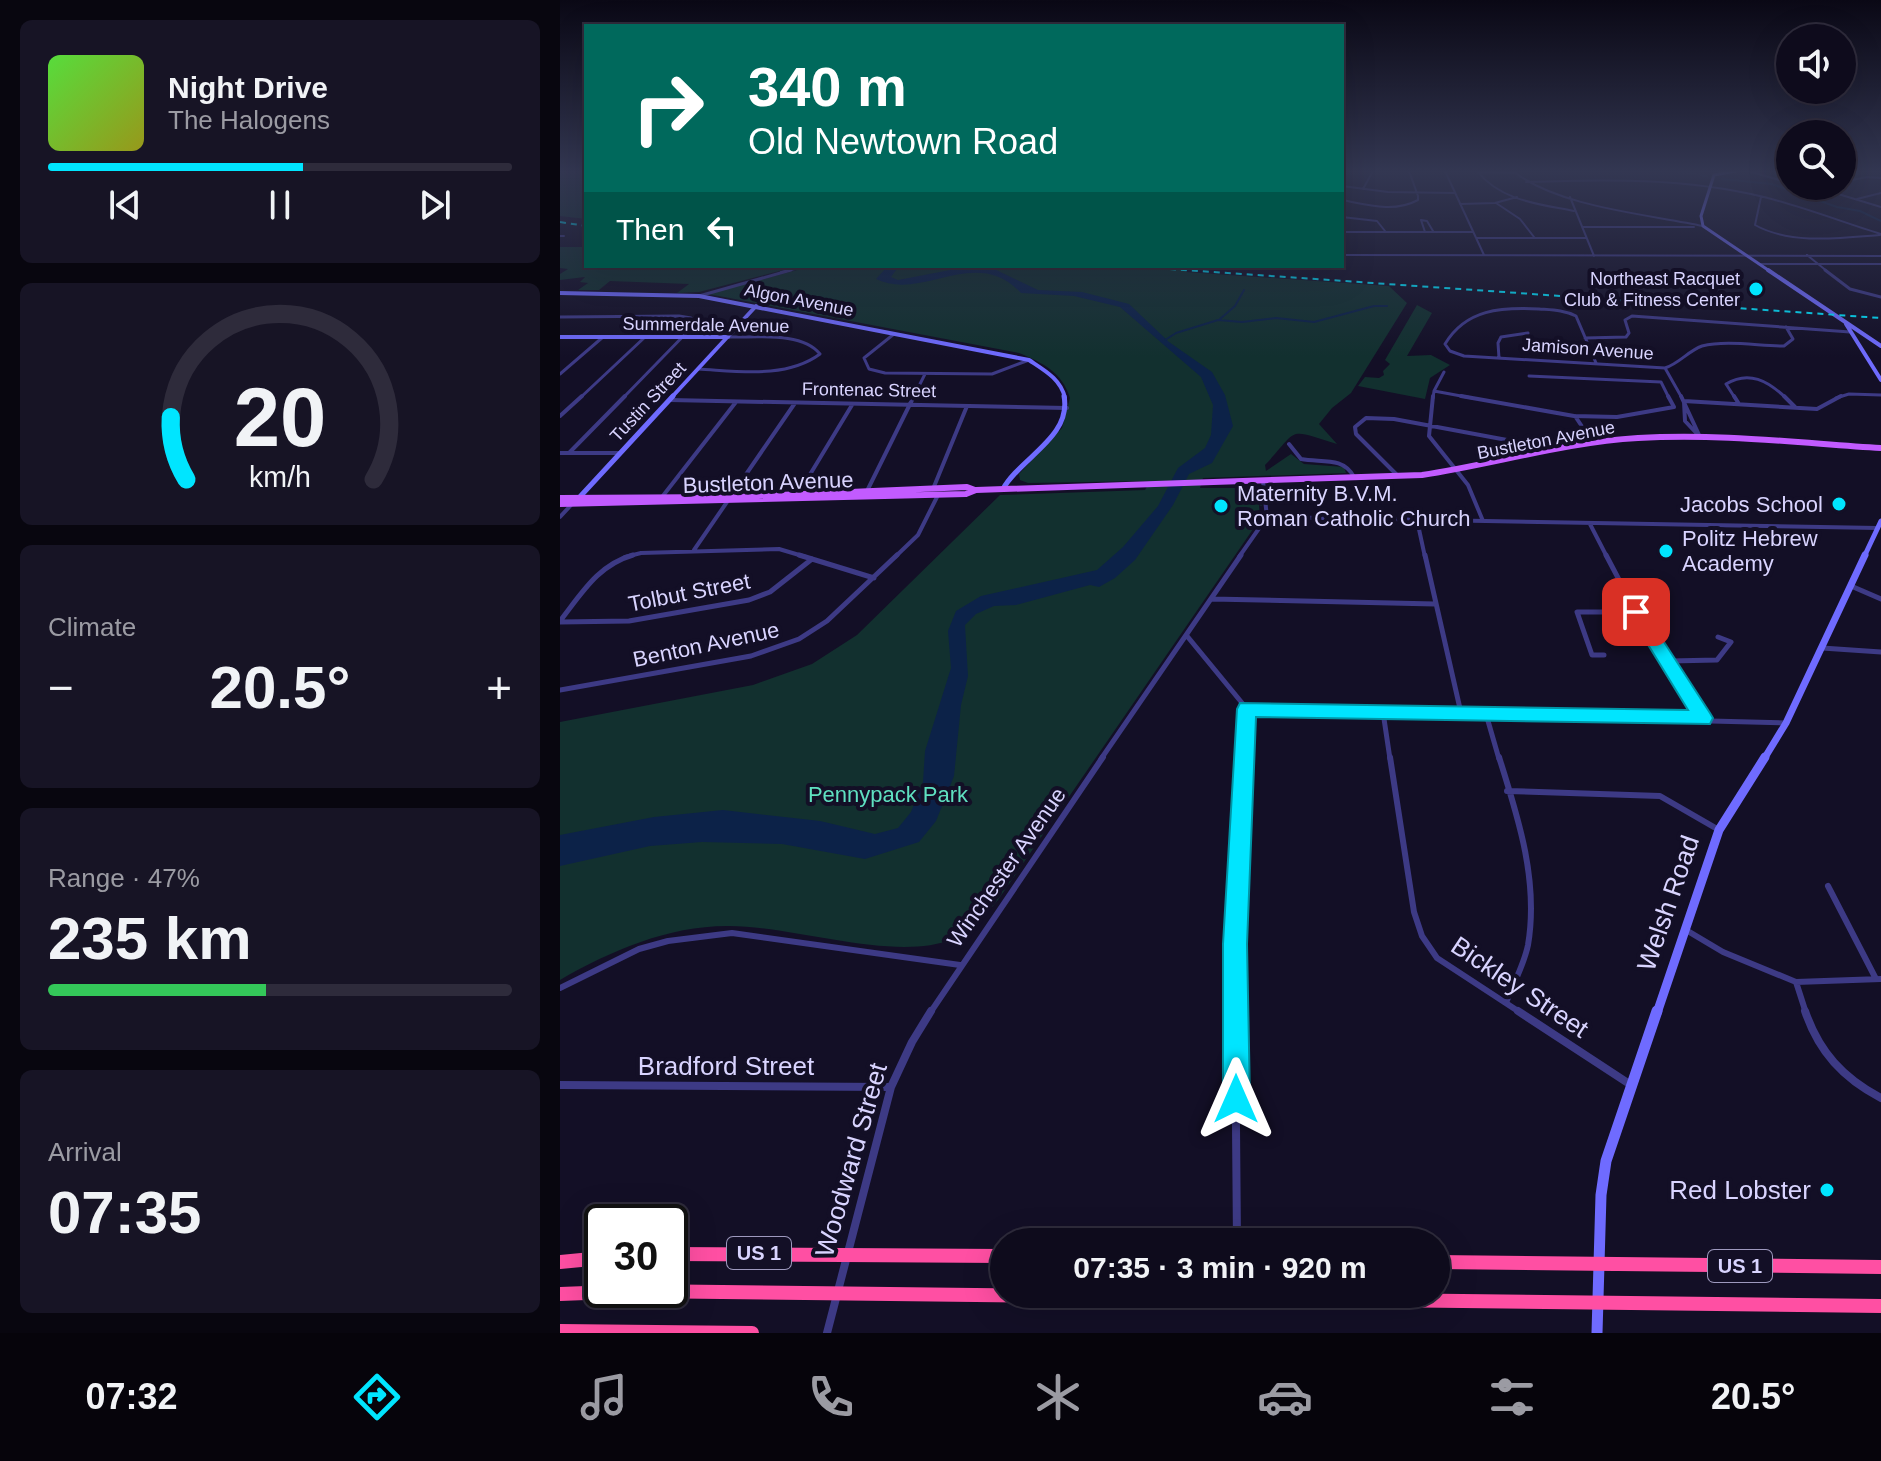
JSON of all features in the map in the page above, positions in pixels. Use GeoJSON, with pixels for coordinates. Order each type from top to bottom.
{"type":"FeatureCollection","features":[{"type":"Feature","properties":{"kind":"highway","name":"US 1"},"geometry":{"type":"LineString","coordinates":[[688,1254],[990,1256]]}},
{"type":"Feature","properties":{"kind":"highway"},"geometry":{"type":"LineString","coordinates":[[560,1262],[584,1260]]}},
{"type":"Feature","properties":{"kind":"highway","name":"US 1"},"geometry":{"type":"LineString","coordinates":[[1450,1262],[1881,1267]]}},
{"type":"Feature","properties":{"kind":"highway","name":"US 1"},"geometry":{"type":"LineString","coordinates":[[560,1294],[638,1291],[1881,1306]]}},
{"type":"Feature","properties":{"kind":"highway"},"geometry":{"type":"LineString","coordinates":[[560,1331],[752,1333]]}},
{"type":"Feature","properties":{"kind":"main road"},"geometry":{"type":"LineString","coordinates":[[1713,233],[1829,311]]}},
{"type":"Feature","properties":{"kind":"main road"},"geometry":{"type":"LineString","coordinates":[[1747,257],[1881,346]]}},
{"type":"Feature","properties":{"kind":"main road","name":"Algon Avenue"},"geometry":{"type":"LineString","coordinates":[[560,293],[699,296],[1029,360]]}},
{"type":"Feature","properties":{"kind":"main road","name":"Tustin Street"},"geometry":{"type":"LineString","coordinates":[[572,504],[756,306]]}},
{"type":"Feature","properties":{"kind":"main road"},"geometry":{"type":"LineString","coordinates":[[1845,322],[1881,380]]}},
{"type":"Feature","properties":{"kind":"main road"},"geometry":{"type":"LineString","coordinates":[[1854,339],[1862,333]]}},
{"type":"Feature","properties":{"kind":"main road","name":"Summerdale Avenue"},"geometry":{"type":"LineString","coordinates":[[560,337],[728,337]]}},
{"type":"Feature","properties":{"kind":"main road"},"geometry":{"type":"LineString","coordinates":[[1003,489],[1061,425],[1067,408],[1060,382],[1029,360]]}},
{"type":"Feature","properties":{"kind":"main road","name":"Bustleton Avenue"},"geometry":{"type":"LineString","coordinates":[[560,504],[1398,476],[1458,471],[1593,443],[1637,438],[1700,437],[1879,449]]}},
{"type":"Feature","properties":{"kind":"main road","name":"Bustleton Avenue"},"geometry":{"type":"LineString","coordinates":[[797,497],[866,491],[935,492]]}},
{"type":"Feature","properties":{"kind":"main road","name":"Bustleton Avenue"},"geometry":{"type":"LineString","coordinates":[[560,498],[728,500]]}},
{"type":"Feature","properties":{"kind":"main road","name":"Welsh Road"},"geometry":{"type":"LineString","coordinates":[[1597,1333],[1603,1175],[1719,830],[1786,723],[1879,524]]}},
{"type":"Feature","properties":{"kind":"street"},"geometry":{"type":"LineString","coordinates":[[1474,233],[1484,255]]}},
{"type":"Feature","properties":{"kind":"street"},"geometry":{"type":"LineString","coordinates":[[1531,233],[1534,237]]}},
{"type":"Feature","properties":{"kind":"street"},"geometry":{"type":"LineString","coordinates":[[1584,233],[1594,256]]}},
{"type":"Feature","properties":{"kind":"street"},"geometry":{"type":"LineString","coordinates":[[1766,233],[1784,236],[1881,235]]}},
{"type":"Feature","properties":{"kind":"street"},"geometry":{"type":"LineString","coordinates":[[1476,238],[1586,238]]}},
{"type":"Feature","properties":{"kind":"street"},"geometry":{"type":"LineString","coordinates":[[1344,255],[1881,256]]}},
{"type":"Feature","properties":{"kind":"street"},"geometry":{"type":"LineString","coordinates":[[1807,255],[1852,290],[1881,297]]}},
{"type":"Feature","properties":{"kind":"street"},"geometry":{"type":"LineString","coordinates":[[1761,264],[1881,264]]}},
{"type":"Feature","properties":{"kind":"street"},"geometry":{"type":"LineString","coordinates":[[699,296],[768,274],[799,268]]}},
{"type":"Feature","properties":{"kind":"street","name":"Jamison Avenue"},"geometry":{"type":"LineString","coordinates":[[1585,338],[1576,316],[1561,310],[1514,307],[1491,309],[1456,328],[1445,344],[1452,353],[1665,368],[1680,363],[1692,350],[1706,345],[1784,346],[1793,339],[1786,327]]}},
{"type":"Feature","properties":{"kind":"street"},"geometry":{"type":"LineString","coordinates":[[560,317],[586,314],[686,317],[696,323],[569,453]]}},
{"type":"Feature","properties":{"kind":"street"},"geometry":{"type":"LineString","coordinates":[[1596,363],[1585,338],[1626,337],[1629,333],[1625,320],[1632,316],[1850,332]]}},
{"type":"Feature","properties":{"kind":"street"},"geometry":{"type":"LineString","coordinates":[[894,333],[868,352],[864,362],[869,369],[925,374],[992,374],[1029,360]]}},
{"type":"Feature","properties":{"kind":"street"},"geometry":{"type":"LineString","coordinates":[[1499,358],[1498,343],[1501,337],[1528,333]]}},
{"type":"Feature","properties":{"kind":"street"},"geometry":{"type":"LineString","coordinates":[[560,374],[603,337]]}},
{"type":"Feature","properties":{"kind":"street"},"geometry":{"type":"LineString","coordinates":[[560,416],[645,337]]}},
{"type":"Feature","properties":{"kind":"street","name":"Summerdale Avenue"},"geometry":{"type":"LineString","coordinates":[[698,369],[798,368],[820,354],[813,345],[786,339],[728,337]]}},
{"type":"Feature","properties":{"kind":"street"},"geometry":{"type":"LineString","coordinates":[[1665,368],[1684,401],[1685,421],[1700,437]]}},
{"type":"Feature","properties":{"kind":"street"},"geometry":{"type":"LineString","coordinates":[[1444,372],[1434,391],[1426,425],[1430,441],[1470,488],[1483,521]]}},
{"type":"Feature","properties":{"kind":"street"},"geometry":{"type":"LineString","coordinates":[[866,491],[925,374]]}},
{"type":"Feature","properties":{"kind":"street"},"geometry":{"type":"LineString","coordinates":[[1434,391],[1574,416],[1617,417],[1674,407],[1661,382],[1529,376]]}},
{"type":"Feature","properties":{"kind":"street"},"geometry":{"type":"LineString","coordinates":[[1739,405],[1726,384],[1728,380],[1748,377],[1778,387],[1795,407]]}},
{"type":"Feature","properties":{"kind":"street"},"geometry":{"type":"LineString","coordinates":[[1684,401],[1828,406],[1844,395],[1881,395]]}},
{"type":"Feature","properties":{"kind":"street","name":"Frontenac Street"},"geometry":{"type":"LineString","coordinates":[[670,400],[1067,408]]}},
{"type":"Feature","properties":{"kind":"street"},"geometry":{"type":"LineString","coordinates":[[662,497],[737,402]]}},
{"type":"Feature","properties":{"kind":"street"},"geometry":{"type":"LineString","coordinates":[[694,551],[795,403]]}},
{"type":"Feature","properties":{"kind":"street"},"geometry":{"type":"LineString","coordinates":[[797,497],[852,404]]}},
{"type":"Feature","properties":{"kind":"street","name":"Benton Avenue"},"geometry":{"type":"LineString","coordinates":[[560,690],[751,656],[779,647],[827,621],[918,535],[967,406]]}},
{"type":"Feature","properties":{"kind":"street"},"geometry":{"type":"LineString","coordinates":[[1574,416],[1593,443]]}},
{"type":"Feature","properties":{"kind":"street"},"geometry":{"type":"LineString","coordinates":[[1398,476],[1356,434],[1357,423],[1366,418],[1382,417],[1507,440],[1530,456]]}},
{"type":"Feature","properties":{"kind":"street"},"geometry":{"type":"LineString","coordinates":[[1289,444],[1296,455],[1304,460],[1344,464],[1351,469],[1354,478]]}},
{"type":"Feature","properties":{"kind":"street"},"geometry":{"type":"LineString","coordinates":[[560,453],[620,453]]}},
{"type":"Feature","properties":{"kind":"street"},"geometry":{"type":"LineString","coordinates":[[1263,481],[1267,517],[1590,524],[1879,524]]}},
{"type":"Feature","properties":{"kind":"street","name":"Tustin Street"},"geometry":{"type":"LineString","coordinates":[[560,517],[572,504]]}},
{"type":"Feature","properties":{"kind":"street","name":"Winchester Avenue"},"geometry":{"type":"LineString","coordinates":[[560,988],[639,949],[668,941],[732,933],[960,965],[1267,517]]}},
{"type":"Feature","properties":{"kind":"street"},"geometry":{"type":"LineString","coordinates":[[1417,520],[1461,713]]}},
{"type":"Feature","properties":{"kind":"street"},"geometry":{"type":"LineString","coordinates":[[1590,524],[1636,612],[1703,718]]}},
{"type":"Feature","properties":{"kind":"street"},"geometry":{"type":"LineString","coordinates":[[560,621],[609,563],[641,553],[779,549],[874,578]]}},
{"type":"Feature","properties":{"kind":"street","name":"Tolbut Street"},"geometry":{"type":"LineString","coordinates":[[560,621],[629,621],[749,600],[770,592],[813,559]]}},
{"type":"Feature","properties":{"kind":"street"},"geometry":{"type":"LineString","coordinates":[[1851,586],[1881,599]]}},
{"type":"Feature","properties":{"kind":"street"},"geometry":{"type":"LineString","coordinates":[[1212,599],[1435,604]]}},
{"type":"Feature","properties":{"kind":"street"},"geometry":{"type":"LineString","coordinates":[[1604,655],[1592,655],[1577,612],[1636,612]]}},
{"type":"Feature","properties":{"kind":"street"},"geometry":{"type":"LineString","coordinates":[[1187,636],[1247,709],[1235,944],[1237,1228]]}},
{"type":"Feature","properties":{"kind":"street"},"geometry":{"type":"LineString","coordinates":[[1669,661],[1717,660],[1731,642],[1718,637]]}},
{"type":"Feature","properties":{"kind":"street"},"geometry":{"type":"LineString","coordinates":[[1822,648],[1881,652]]}},
{"type":"Feature","properties":{"kind":"street"},"geometry":{"type":"LineString","coordinates":[[1247,709],[1703,718],[1786,723]]}},
{"type":"Feature","properties":{"kind":"street","name":"Bickley Street"},"geometry":{"type":"LineString","coordinates":[[1383,712],[1414,912],[1422,936],[1437,958],[1631,1085]]}},
{"type":"Feature","properties":{"kind":"street"},"geometry":{"type":"LineString","coordinates":[[1486,714],[1522,837],[1532,903],[1528,947],[1506,1003]]}},
{"type":"Feature","properties":{"kind":"street"},"geometry":{"type":"LineString","coordinates":[[1507,791],[1660,796],[1719,830]]}},
{"type":"Feature","properties":{"kind":"street"},"geometry":{"type":"LineString","coordinates":[[1685,930],[1723,952],[1796,982],[1879,979],[1828,886]]}},
{"type":"Feature","properties":{"kind":"street","name":"Woodward Street"},"geometry":{"type":"LineString","coordinates":[[827,1333],[891,1087],[912,1042],[960,965]]}},
{"type":"Feature","properties":{"kind":"street"},"geometry":{"type":"LineString","coordinates":[[1796,982],[1806,1019],[1824,1055],[1859,1088],[1881,1098]]}},
{"type":"Feature","properties":{"kind":"street","name":"Bradford Street"},"geometry":{"type":"LineString","coordinates":[[560,1085],[891,1087]]}},
{"type":"Feature","properties":{"kind":"green space"},"geometry":{"type":"Polygon","coordinates":[[[560,247],[584,247],[584,268],[791,268],[699,292],[677,293],[689,284],[610,281],[599,290],[578,290],[588,283],[580,282],[585,277],[560,280],[560,274],[568,269],[560,268],[560,247]]]}},
{"type":"Feature","properties":{"kind":"green space","name":"Pennypack Park"},"geometry":{"type":"Polygon","coordinates":[[[805,268],[1187,268],[1186,272],[1389,286],[1407,303],[1351,393],[1332,408],[1319,424],[1337,444],[1309,435],[1295,435],[1265,465],[1266,471],[1291,454],[1304,464],[1344,467],[1346,473],[1203,478],[1200,488],[1255,488],[1262,506],[1259,505],[1260,519],[998,900],[971,927],[952,939],[902,947],[752,927],[705,927],[640,942],[560,980],[560,722],[753,685],[812,664],[857,635],[1000,495],[1145,490],[1150,481],[1028,483],[1020,480],[1019,474],[1062,428],[1070,398],[1057,375],[1019,353],[708,294],[805,268]]]}},
{"type":"Feature","properties":{"kind":"green space"},"geometry":{"type":"Polygon","coordinates":[[[1417,305],[1432,313],[1407,356],[1431,355],[1450,365],[1430,378],[1425,399],[1358,386],[1365,377],[1379,378],[1384,375],[1383,371],[1390,364],[1385,360],[1417,305]]]}},
{"type":"Feature","properties":{"kind":"water"},"geometry":{"type":"Polygon","coordinates":[[[886,268],[898,268],[891,277],[898,280],[961,268],[992,268],[1038,290],[1082,292],[1129,304],[1169,342],[1212,372],[1225,395],[1233,426],[1212,463],[1189,474],[1173,505],[1135,560],[1115,578],[1099,587],[1090,585],[1016,605],[994,606],[976,614],[965,625],[968,676],[961,705],[954,776],[936,821],[919,842],[865,859],[782,844],[702,842],[650,846],[560,866],[560,835],[654,817],[723,810],[820,821],[875,834],[898,828],[911,812],[923,782],[925,751],[951,668],[948,631],[956,611],[981,596],[1097,570],[1123,547],[1158,506],[1178,468],[1205,448],[1211,435],[1213,405],[1201,377],[1120,307],[1074,296],[1021,293],[1004,279],[986,273],[967,273],[912,284],[894,284],[876,279],[886,268]]]}},
{"type":"Feature","properties":{"kind":"waterway"},"geometry":{"type":"LineString","coordinates":[[1220,319],[1235,306],[1244,290]]}},
{"type":"Feature","properties":{"kind":"waterway"},"geometry":{"type":"LineString","coordinates":[[1165,340],[1176,333],[1218,320],[1242,322],[1276,318],[1314,322],[1374,306],[1387,306]]}},
{"type":"Feature","properties":{"kind":"railway"},"geometry":{"type":"LineString","coordinates":[[1155,268],[1881,318]]}},
{"type":"Feature","properties":{"kind":"place","name":"Northeast Racquet Club & Fitness Center"},"geometry":{"type":"Point","coordinates":[1756,289]}},
{"type":"Feature","properties":{"kind":"place","name":"Jacobs School"},"geometry":{"type":"Point","coordinates":[1839,504]}},
{"type":"Feature","properties":{"kind":"place","name":"Maternity B.V.M. Roman Catholic Church"},"geometry":{"type":"Point","coordinates":[1221,506]}},
{"type":"Feature","properties":{"kind":"place","name":"Politz Hebrew Academy"},"geometry":{"type":"Point","coordinates":[1666,551]}},
{"type":"Feature","properties":{"kind":"place","name":"Red Lobster"},"geometry":{"type":"Point","coordinates":[1827,1190]}},
{"type":"Feature","properties":{"kind":"route"},"geometry":{"type":"LineString","coordinates":[[1236,1099],[1235,944],[1247,709],[1703,718],[1636,612]]}}]}
